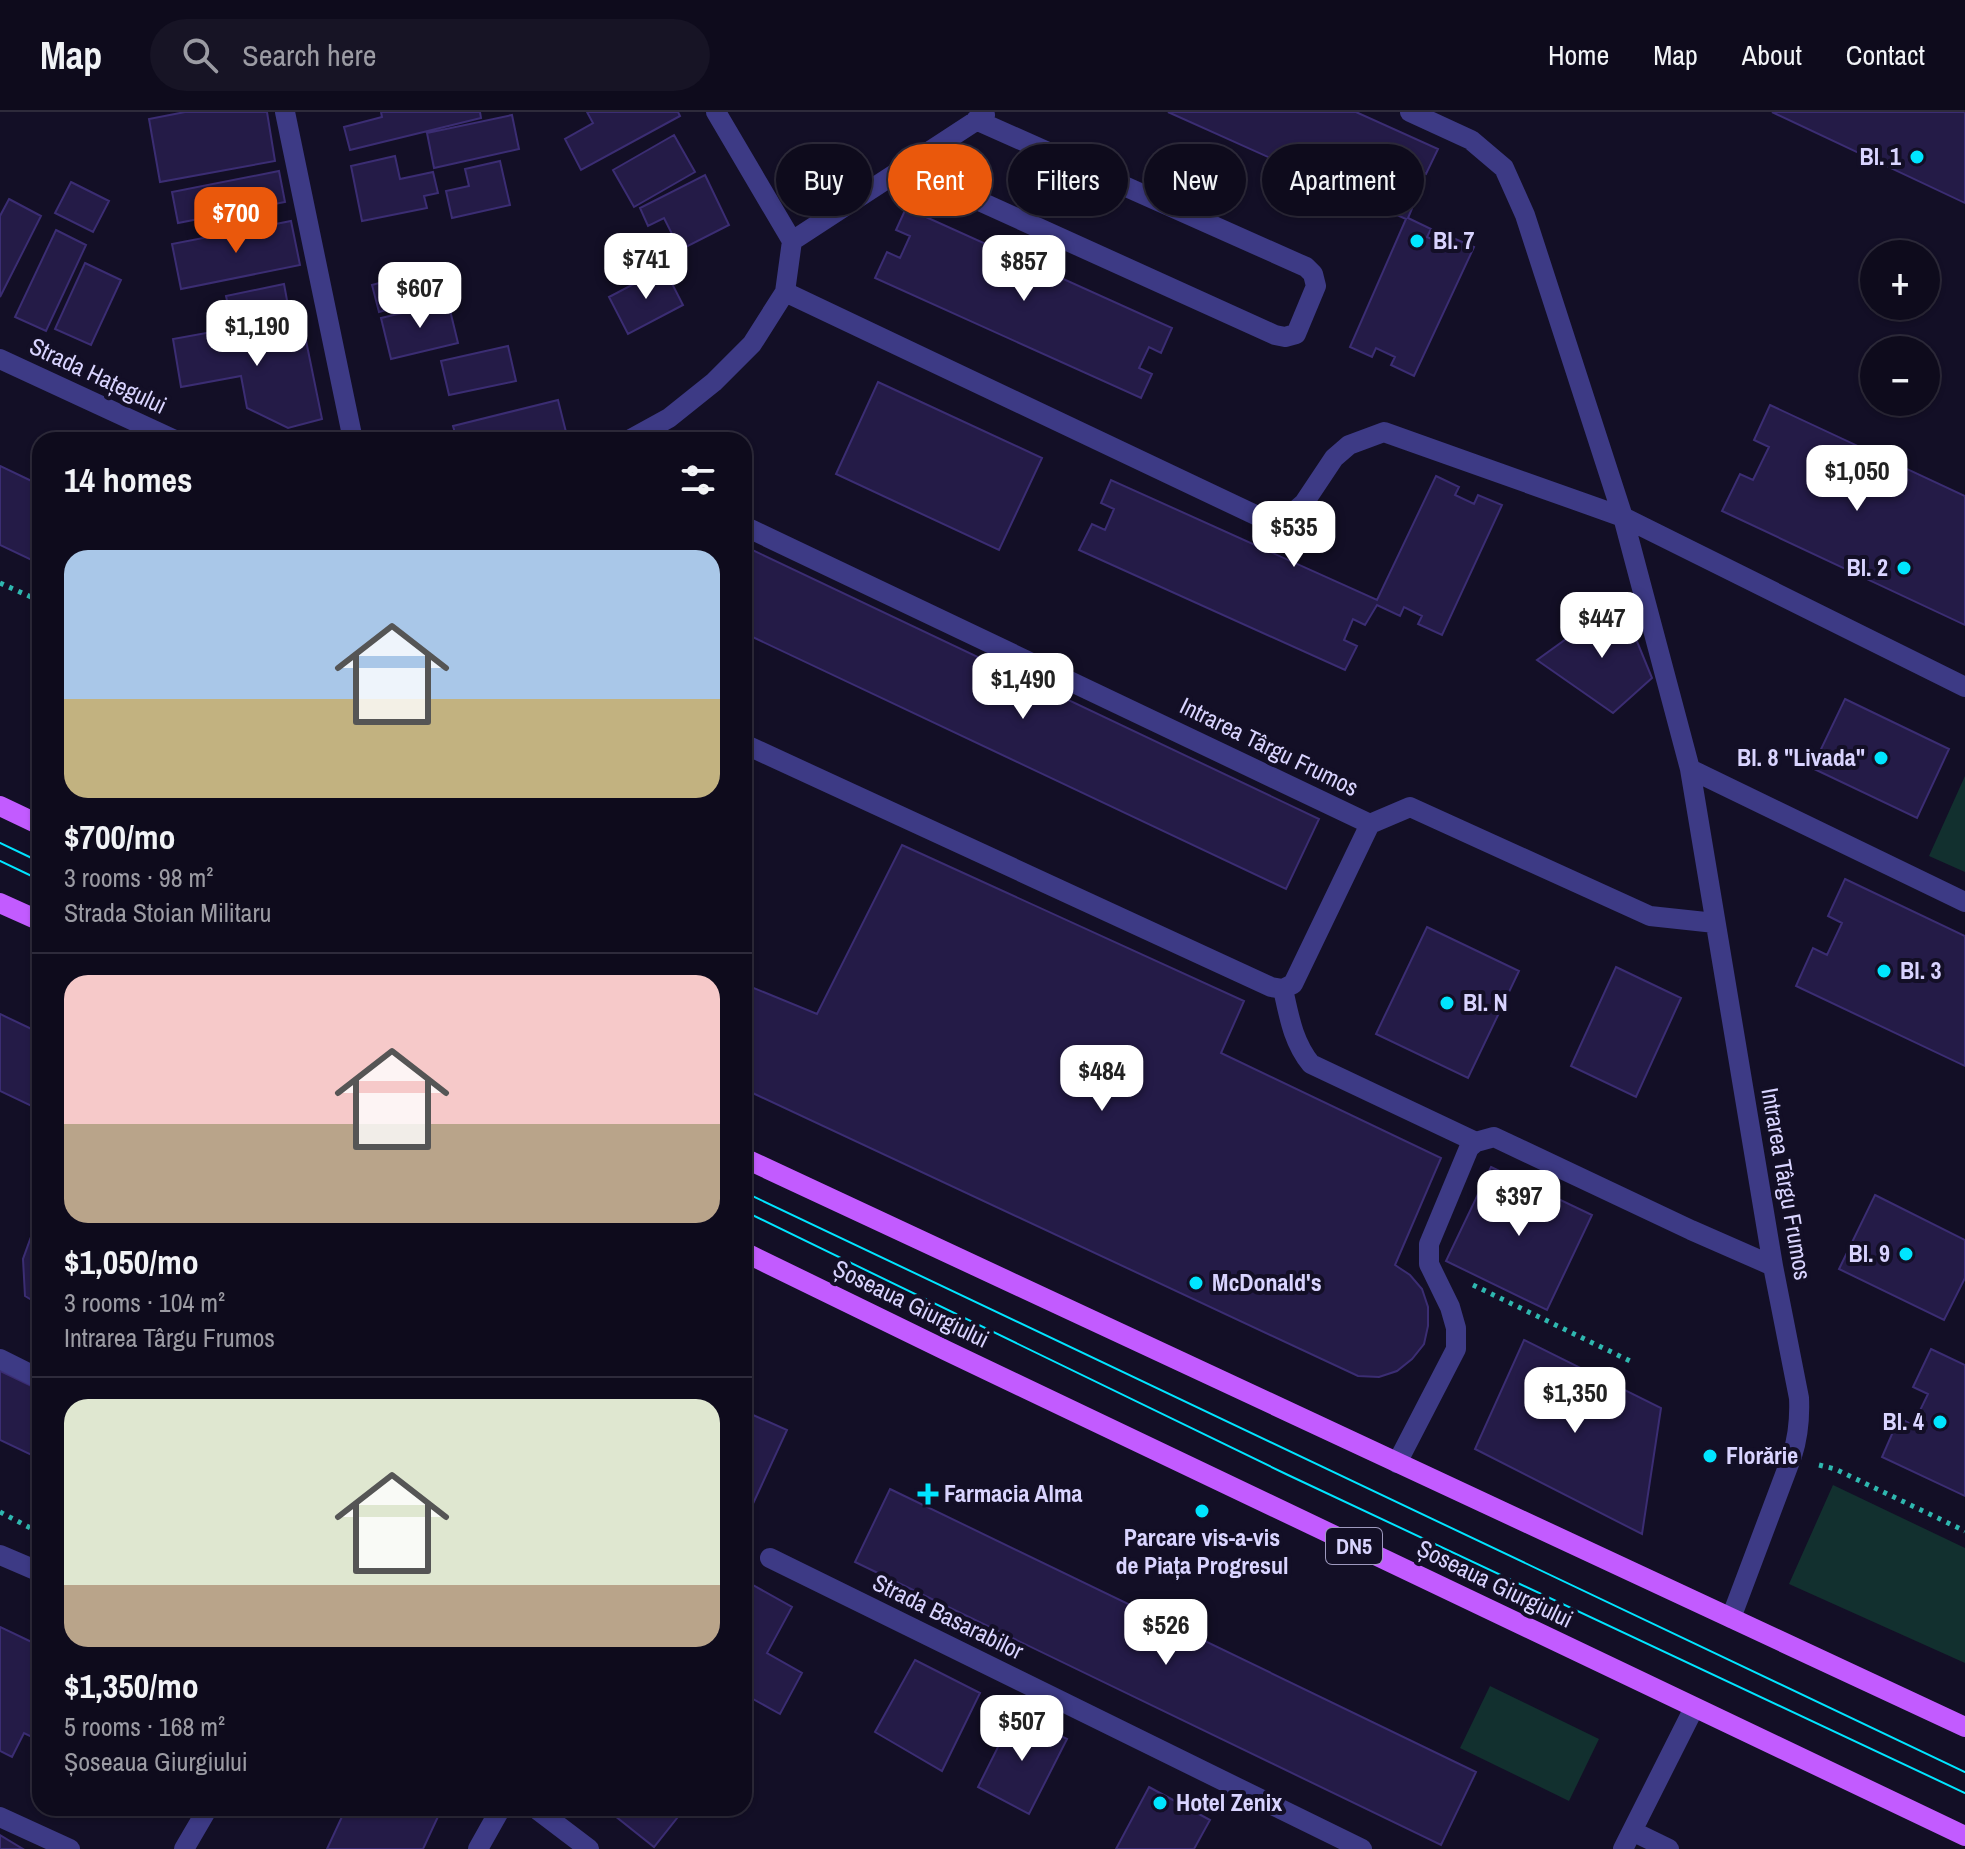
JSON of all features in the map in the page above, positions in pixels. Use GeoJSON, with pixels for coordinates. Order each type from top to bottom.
{"type":"FeatureCollection","features":[{"type":"Feature","properties":{"kind":"main road"},"geometry":{"type":"LineString","coordinates":[[0,806],[32,821]]}},
{"type":"Feature","properties":{"kind":"main road"},"geometry":{"type":"LineString","coordinates":[[0,903],[32,917]]}},
{"type":"Feature","properties":{"kind":"main road"},"geometry":{"type":"LineString","coordinates":[[752,1162],[1965,1727]]}},
{"type":"Feature","properties":{"kind":"main road","name":"Șoseaua Giurgiului"},"geometry":{"type":"LineString","coordinates":[[752,1256],[1965,1836]]}},
{"type":"Feature","properties":{"kind":"street"},"geometry":{"type":"LineString","coordinates":[[285,112],[351,432]]}},
{"type":"Feature","properties":{"kind":"street"},"geometry":{"type":"LineString","coordinates":[[644,432],[669,418],[714,382],[752,344],[785,292],[792,241],[716,112]]}},
{"type":"Feature","properties":{"kind":"street","name":"Intrarea Târgu Frumos"},"geometry":{"type":"LineString","coordinates":[[1410,112],[1471,140],[1504,168],[1525,215],[1623,517],[1690,769],[1800,1416],[1792,1456],[1731,1618]]}},
{"type":"Feature","properties":{"kind":"street"},"geometry":{"type":"LineString","coordinates":[[939,144],[982,116],[1306,267],[1313,274],[1316,286],[1296,334],[1285,337],[1275,335],[992,207]]}},
{"type":"Feature","properties":{"kind":"street"},"geometry":{"type":"LineString","coordinates":[[792,241],[888,178]]}},
{"type":"Feature","properties":{"kind":"street"},"geometry":{"type":"LineString","coordinates":[[785,292],[1266,520],[1289,516],[1304,503],[1334,458],[1349,445],[1384,432],[1623,517],[1965,687]]}},
{"type":"Feature","properties":{"kind":"street","name":"Strada Hațegului"},"geometry":{"type":"LineString","coordinates":[[0,359],[158,432]]}},
{"type":"Feature","properties":{"kind":"street","name":"Intrarea Târgu Frumos"},"geometry":{"type":"LineString","coordinates":[[752,530],[1370,824],[1293,984],[1283,989]]}},
{"type":"Feature","properties":{"kind":"street"},"geometry":{"type":"LineString","coordinates":[[752,748],[1271,987],[1283,989],[1293,1034],[1301,1052],[1311,1064],[1476,1142]]}},
{"type":"Feature","properties":{"kind":"street"},"geometry":{"type":"LineString","coordinates":[[1690,769],[1965,902]]}},
{"type":"Feature","properties":{"kind":"street"},"geometry":{"type":"LineString","coordinates":[[1370,824],[1410,807],[1650,916],[1715,923]]}},
{"type":"Feature","properties":{"kind":"street"},"geometry":{"type":"LineString","coordinates":[[1397,1463],[1456,1349],[1456,1328],[1450,1307],[1429,1264],[1429,1244],[1469,1148],[1476,1142],[1494,1137],[1773,1266]]}},
{"type":"Feature","properties":{"kind":"street"},"geometry":{"type":"LineString","coordinates":[[0,1359],[32,1375]]}},
{"type":"Feature","properties":{"kind":"street"},"geometry":{"type":"LineString","coordinates":[[0,1555],[32,1569]]}},
{"type":"Feature","properties":{"kind":"street","name":"Strada Basarabilor"},"geometry":{"type":"LineString","coordinates":[[770,1558],[1362,1849]]}},
{"type":"Feature","properties":{"kind":"street"},"geometry":{"type":"LineString","coordinates":[[1669,1849],[1627,1840],[1694,1708]]}},
{"type":"Feature","properties":{"kind":"street"},"geometry":{"type":"LineString","coordinates":[[184,1849],[203,1816]]}},
{"type":"Feature","properties":{"kind":"street"},"geometry":{"type":"LineString","coordinates":[[478,1849],[497,1816]]}},
{"type":"Feature","properties":{"kind":"street"},"geometry":{"type":"LineString","coordinates":[[546,1816],[589,1849]]}},
{"type":"Feature","properties":{"kind":"street"},"geometry":{"type":"LineString","coordinates":[[0,1817],[70,1849]]}},
{"type":"Feature","properties":{"kind":"path"},"geometry":{"type":"LineString","coordinates":[[0,583],[32,597]]}},
{"type":"Feature","properties":{"kind":"path"},"geometry":{"type":"LineString","coordinates":[[1429,1264],[1630,1361]]}},
{"type":"Feature","properties":{"kind":"path"},"geometry":{"type":"LineString","coordinates":[[1792,1456],[1835,1469],[1965,1531]]}},
{"type":"Feature","properties":{"kind":"path"},"geometry":{"type":"LineString","coordinates":[[0,1512],[32,1529]]}},
{"type":"Feature","properties":{"kind":"green space"},"geometry":{"type":"Polygon","coordinates":[[[1965,776],[1965,872],[1929,856],[1965,776]]]}},
{"type":"Feature","properties":{"kind":"green space"},"geometry":{"type":"Polygon","coordinates":[[[1833,1485],[1965,1548],[1965,1663],[1789,1584],[1833,1485]]]}},
{"type":"Feature","properties":{"kind":"green space"},"geometry":{"type":"Polygon","coordinates":[[[1490,1686],[1599,1739],[1569,1801],[1460,1748],[1490,1686]]]}},
{"type":"Feature","properties":{"kind":"building"},"geometry":{"type":"Polygon","coordinates":[[[185,112],[267,112],[275,161],[160,182],[149,119],[185,112]]]}},
{"type":"Feature","properties":{"kind":"building"},"geometry":{"type":"Polygon","coordinates":[[[381,112],[480,112],[481,118],[350,150],[344,127],[382,117],[381,112]]]}},
{"type":"Feature","properties":{"kind":"building"},"geometry":{"type":"Polygon","coordinates":[[[587,112],[678,112],[680,116],[581,170],[565,139],[593,123],[587,112]]]}},
{"type":"Feature","properties":{"kind":"building","name":"Bl. 7"},"geometry":{"type":"Polygon","coordinates":[[[1168,112],[1356,112],[1438,149],[1426,174],[1424,144],[1262,144],[1262,154],[1246,147],[1246,144],[1239,144],[1168,112]]]}},
{"type":"Feature","properties":{"kind":"building","name":"Bl. 1"},"geometry":{"type":"Polygon","coordinates":[[[1772,112],[1965,112],[1965,203],[1772,112]]]}},
{"type":"Feature","properties":{"kind":"building"},"geometry":{"type":"Polygon","coordinates":[[[512,115],[519,149],[434,168],[427,133],[512,115]]]}},
{"type":"Feature","properties":{"kind":"building"},"geometry":{"type":"Polygon","coordinates":[[[674,135],[695,172],[634,207],[613,170],[674,135]]]}},
{"type":"Feature","properties":{"kind":"building"},"geometry":{"type":"Polygon","coordinates":[[[395,156],[400,179],[433,172],[438,193],[424,196],[427,208],[362,221],[351,166],[395,156]]]}},
{"type":"Feature","properties":{"kind":"building"},"geometry":{"type":"Polygon","coordinates":[[[500,161],[510,205],[452,218],[446,191],[469,186],[465,169],[500,161]]]}},
{"type":"Feature","properties":{"kind":"building"},"geometry":{"type":"Polygon","coordinates":[[[279,171],[285,202],[178,223],[172,192],[279,171]]]}},
{"type":"Feature","properties":{"kind":"building"},"geometry":{"type":"Polygon","coordinates":[[[705,175],[729,225],[680,250],[664,218],[648,226],[640,208],[705,175]]]}},
{"type":"Feature","properties":{"kind":"building"},"geometry":{"type":"Polygon","coordinates":[[[71,182],[109,201],[93,232],[55,213],[71,182]]]}},
{"type":"Feature","properties":{"kind":"building"},"geometry":{"type":"Polygon","coordinates":[[[9,199],[41,216],[0,297],[0,216],[9,199]]]}},
{"type":"Feature","properties":{"kind":"building"},"geometry":{"type":"Polygon","coordinates":[[[902,216],[924,216],[1172,328],[1161,353],[1149,347],[1139,368],[1152,374],[1141,398],[875,278],[887,252],[900,258],[910,236],[896,230],[902,216]]]}},
{"type":"Feature","properties":{"kind":"building","name":"Bl. 7"},"geometry":{"type":"Polygon","coordinates":[[[1399,216],[1409,216],[1431,229],[1427,237],[1447,246],[1451,237],[1474,247],[1414,376],[1391,365],[1395,357],[1376,348],[1372,357],[1350,347],[1406,219],[1399,216]]]}},
{"type":"Feature","properties":{"kind":"building"},"geometry":{"type":"Polygon","coordinates":[[[291,221],[300,265],[181,289],[172,244],[291,221]]]}},
{"type":"Feature","properties":{"kind":"building"},"geometry":{"type":"Polygon","coordinates":[[[56,230],[86,245],[46,331],[15,317],[56,230]]]}},
{"type":"Feature","properties":{"kind":"building"},"geometry":{"type":"Polygon","coordinates":[[[85,263],[121,280],[91,345],[55,329],[85,263]]]}},
{"type":"Feature","properties":{"kind":"building"},"geometry":{"type":"Polygon","coordinates":[[[664,268],[683,305],[628,334],[609,297],[664,268]]]}},
{"type":"Feature","properties":{"kind":"building"},"geometry":{"type":"Polygon","coordinates":[[[423,271],[430,298],[379,312],[372,285],[423,271]]]}},
{"type":"Feature","properties":{"kind":"building"},"geometry":{"type":"Polygon","coordinates":[[[284,284],[289,311],[232,323],[226,296],[284,284]]]}},
{"type":"Feature","properties":{"kind":"building"},"geometry":{"type":"Polygon","coordinates":[[[448,302],[458,343],[391,359],[381,318],[448,302]]]}},
{"type":"Feature","properties":{"kind":"building"},"geometry":{"type":"Polygon","coordinates":[[[301,316],[322,419],[288,428],[247,408],[241,376],[181,387],[173,339],[301,316]]]}},
{"type":"Feature","properties":{"kind":"building"},"geometry":{"type":"Polygon","coordinates":[[[508,346],[516,381],[449,395],[441,361],[508,346]]]}},
{"type":"Feature","properties":{"kind":"building"},"geometry":{"type":"Polygon","coordinates":[[[878,382],[1042,458],[999,550],[836,474],[878,382]]]}},
{"type":"Feature","properties":{"kind":"building"},"geometry":{"type":"Polygon","coordinates":[[[558,400],[566,432],[455,432],[453,426],[558,400]]]}},
{"type":"Feature","properties":{"kind":"building","name":"Bl. 2"},"geometry":{"type":"Polygon","coordinates":[[[1770,405],[1965,496],[1965,625],[1722,511],[1740,474],[1753,480],[1769,447],[1754,440],[1770,405]]]}},
{"type":"Feature","properties":{"kind":"building"},"geometry":{"type":"Polygon","coordinates":[[[0,466],[32,481],[32,560],[0,545],[0,466]]]}},
{"type":"Feature","properties":{"kind":"building"},"geometry":{"type":"Polygon","coordinates":[[[1436,476],[1459,487],[1455,495],[1474,504],[1478,495],[1502,505],[1442,635],[1418,624],[1422,616],[1404,607],[1400,616],[1377,605],[1365,625],[1353,619],[1344,640],[1357,646],[1345,670],[1079,550],[1092,524],[1105,530],[1114,509],[1101,503],[1111,480],[1377,600],[1436,476]]]}},
{"type":"Feature","properties":{"kind":"building"},"geometry":{"type":"Polygon","coordinates":[[[752,550],[1319,819],[1286,889],[752,637],[752,550]]]}},
{"type":"Feature","properties":{"kind":"building"},"geometry":{"type":"Polygon","coordinates":[[[1620,600],[1652,678],[1613,713],[1537,660],[1620,600]]]}},
{"type":"Feature","properties":{"kind":"building","name":"Bl. 8 \"Livada\""},"geometry":{"type":"Polygon","coordinates":[[[1845,699],[1949,749],[1917,818],[1812,768],[1845,699]]]}},
{"type":"Feature","properties":{"kind":"building"},"geometry":{"type":"Polygon","coordinates":[[[902,845],[1244,1001],[1221,1053],[1441,1158],[1395,1265],[1410,1275],[1422,1289],[1428,1307],[1424,1344],[1397,1371],[1379,1377],[1358,1376],[752,1093],[752,987],[817,1014],[902,845]]]}},
{"type":"Feature","properties":{"kind":"building","name":"Bl. 3"},"geometry":{"type":"Polygon","coordinates":[[[1845,879],[1965,936],[1965,1066],[1796,986],[1813,948],[1827,955],[1842,923],[1828,916],[1845,879]]]}},
{"type":"Feature","properties":{"kind":"building","name":"Bl. N"},"geometry":{"type":"Polygon","coordinates":[[[1427,927],[1519,971],[1468,1078],[1376,1034],[1427,927]]]}},
{"type":"Feature","properties":{"kind":"building"},"geometry":{"type":"Polygon","coordinates":[[[1616,967],[1681,998],[1636,1097],[1571,1066],[1616,967]]]}},
{"type":"Feature","properties":{"kind":"building"},"geometry":{"type":"Polygon","coordinates":[[[0,1014],[32,1029],[32,1106],[0,1091],[0,1014]]]}},
{"type":"Feature","properties":{"kind":"building"},"geometry":{"type":"Polygon","coordinates":[[[1491,1167],[1592,1215],[1547,1310],[1446,1261],[1491,1167]]]}},
{"type":"Feature","properties":{"kind":"building","name":"Bl. 9"},"geometry":{"type":"Polygon","coordinates":[[[1875,1195],[1965,1240],[1965,1278],[1944,1320],[1839,1269],[1875,1195]]]}},
{"type":"Feature","properties":{"kind":"building"},"geometry":{"type":"Polygon","coordinates":[[[32,1234],[32,1300],[25,1296],[23,1259],[32,1234]]]}},
{"type":"Feature","properties":{"kind":"building"},"geometry":{"type":"Polygon","coordinates":[[[1524,1340],[1661,1408],[1642,1534],[1475,1449],[1524,1340]]]}},
{"type":"Feature","properties":{"kind":"building","name":"Bl. 4"},"geometry":{"type":"Polygon","coordinates":[[[1931,1349],[1965,1365],[1965,1496],[1882,1457],[1899,1418],[1913,1425],[1928,1394],[1913,1387],[1931,1349]]]}},
{"type":"Feature","properties":{"kind":"building"},"geometry":{"type":"Polygon","coordinates":[[[0,1371],[32,1386],[32,1455],[0,1440],[0,1371]]]}},
{"type":"Feature","properties":{"kind":"building"},"geometry":{"type":"Polygon","coordinates":[[[752,1415],[787,1430],[752,1506],[752,1415]]]}},
{"type":"Feature","properties":{"kind":"building"},"geometry":{"type":"Polygon","coordinates":[[[890,1489],[1476,1772],[1441,1845],[855,1562],[890,1489]]]}},
{"type":"Feature","properties":{"kind":"building"},"geometry":{"type":"Polygon","coordinates":[[[752,1584],[792,1607],[767,1653],[802,1673],[780,1714],[752,1698],[752,1584]]]}},
{"type":"Feature","properties":{"kind":"building"},"geometry":{"type":"Polygon","coordinates":[[[0,1627],[32,1642],[32,1737],[24,1733],[12,1757],[0,1751],[0,1627]]]}},
{"type":"Feature","properties":{"kind":"building"},"geometry":{"type":"Polygon","coordinates":[[[915,1660],[980,1693],[942,1771],[875,1732],[915,1660]]]}},
{"type":"Feature","properties":{"kind":"building"},"geometry":{"type":"Polygon","coordinates":[[[1015,1713],[1067,1739],[1029,1814],[978,1787],[1015,1713]]]}},
{"type":"Feature","properties":{"kind":"building","name":"Hotel Zenix"},"geometry":{"type":"Polygon","coordinates":[[[1149,1787],[1210,1820],[1194,1849],[1116,1849],[1149,1787]]]}},
{"type":"Feature","properties":{"kind":"building"},"geometry":{"type":"Polygon","coordinates":[[[342,1816],[438,1816],[423,1849],[327,1849],[342,1816]]]}},
{"type":"Feature","properties":{"kind":"building"},"geometry":{"type":"Polygon","coordinates":[[[615,1816],[679,1816],[654,1847],[615,1816]]]}},
{"type":"Feature","properties":{"kind":"building"},"geometry":{"type":"Polygon","coordinates":[[[0,1835],[23,1849],[0,1849],[0,1835]]]}},
{"type":"Feature","properties":{"kind":"tram line"},"geometry":{"type":"LineString","coordinates":[[0,843],[32,858]]}},
{"type":"Feature","properties":{"kind":"tram line"},"geometry":{"type":"LineString","coordinates":[[0,861],[32,876]]}},
{"type":"Feature","properties":{"kind":"tram line"},"geometry":{"type":"LineString","coordinates":[[752,1196],[1965,1772]]}},
{"type":"Feature","properties":{"kind":"tram line"},"geometry":{"type":"LineString","coordinates":[[752,1215],[1288,1475],[1965,1793]]}},
{"type":"Feature","properties":{"kind":"place","name":"Bl. 1"},"geometry":{"type":"Point","coordinates":[1917,157]}},
{"type":"Feature","properties":{"kind":"place","name":"Bl. 7"},"geometry":{"type":"Point","coordinates":[1417,241]}},
{"type":"Feature","properties":{"kind":"place","name":"Bl. 2"},"geometry":{"type":"Point","coordinates":[1904,568]}},
{"type":"Feature","properties":{"kind":"place","name":"Bl. 8 \"Livada\""},"geometry":{"type":"Point","coordinates":[1881,758]}},
{"type":"Feature","properties":{"kind":"place","name":"Bl. 3"},"geometry":{"type":"Point","coordinates":[1884,971]}},
{"type":"Feature","properties":{"kind":"place","name":"Bl. N"},"geometry":{"type":"Point","coordinates":[1447,1003]}},
{"type":"Feature","properties":{"kind":"place","name":"Bl. 9"},"geometry":{"type":"Point","coordinates":[1906,1254]}},
{"type":"Feature","properties":{"kind":"place","name":"McDonald's"},"geometry":{"type":"Point","coordinates":[1196,1283]}},
{"type":"Feature","properties":{"kind":"place","name":"Bl. 4"},"geometry":{"type":"Point","coordinates":[1940,1422]}},
{"type":"Feature","properties":{"kind":"place","name":"Florărie"},"geometry":{"type":"Point","coordinates":[1710,1456]}},
{"type":"Feature","properties":{"kind":"place","name":"Farmacia Alma"},"geometry":{"type":"Point","coordinates":[928,1494]}},
{"type":"Feature","properties":{"kind":"place","name":"Parcare vis-a-vis de Piața Progresul"},"geometry":{"type":"Point","coordinates":[1202,1511]}},
{"type":"Feature","properties":{"kind":"place","name":"Hotel Zenix"},"geometry":{"type":"Point","coordinates":[1160,1803]}}]}
